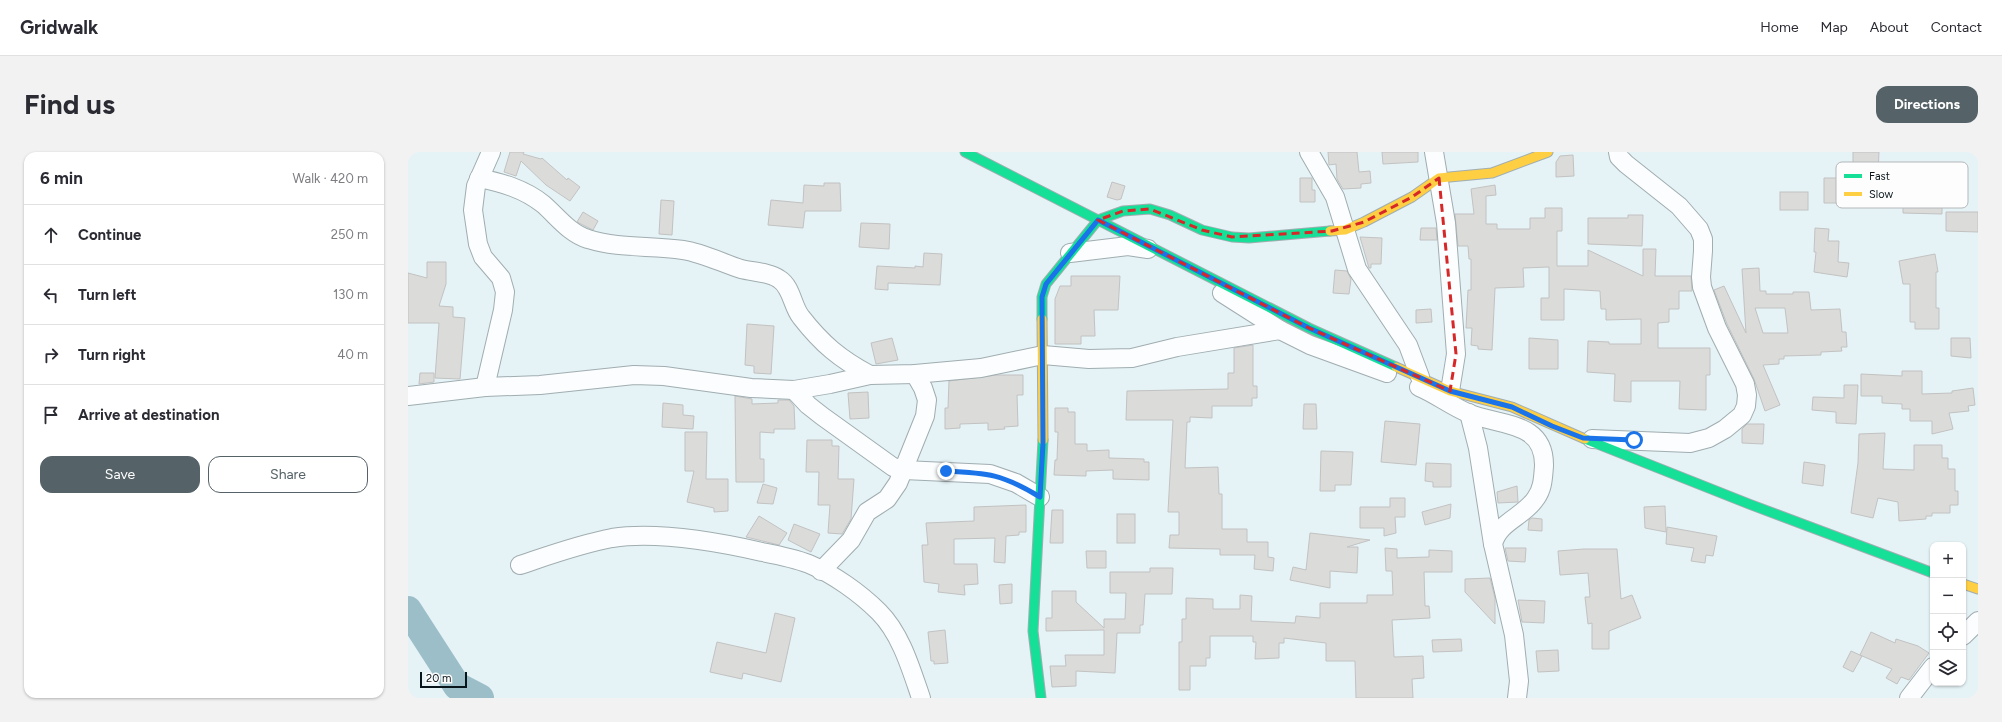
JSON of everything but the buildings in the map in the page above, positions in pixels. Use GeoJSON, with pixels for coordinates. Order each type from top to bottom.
{"type":"FeatureCollection","features":[{"type":"Feature","properties":{"kind":"street"},"geometry":{"type":"LineString","coordinates":[[485,387],[503,310],[505,292],[500,278],[483,257],[478,244],[473,210],[473,198],[479,178],[491,152]]}},
{"type":"Feature","properties":{"kind":"street"},"geometry":{"type":"LineString","coordinates":[[967,152],[1309,328],[1450,391],[1512,407],[1552,426],[1749,504],[1930,572]]}},
{"type":"Feature","properties":{"kind":"street"},"geometry":{"type":"LineString","coordinates":[[1309,152],[1329,185],[1357,269],[1408,345],[1420,377]]}},
{"type":"Feature","properties":{"kind":"street"},"geometry":{"type":"LineString","coordinates":[[1434,152],[1446,223],[1456,354],[1450,391]]}},
{"type":"Feature","properties":{"kind":"street"},"geometry":{"type":"LineString","coordinates":[[1041,698],[1033,631],[1043,443],[1042,297],[1046,284],[1098,220],[1123,211],[1150,209],[1170,215],[1202,230],[1232,237],[1249,238],[1344,230],[1364,222],[1412,197],[1439,178],[1474,176],[1492,173],[1517,165],[1548,152]]}},
{"type":"Feature","properties":{"kind":"street"},"geometry":{"type":"LineString","coordinates":[[1583,438],[1690,443],[1709,438],[1725,429],[1742,415],[1746,406],[1747,395],[1744,384],[1715,322],[1702,287],[1701,277],[1703,245],[1698,229],[1679,206],[1626,164],[1618,152]]}},
{"type":"Feature","properties":{"kind":"street"},"geometry":{"type":"LineString","coordinates":[[479,178],[514,187],[528,193],[542,203],[566,226],[585,239],[611,246],[685,250],[741,269],[777,278],[784,282],[802,318],[828,349],[846,362],[870,375]]}},
{"type":"Feature","properties":{"kind":"street"},"geometry":{"type":"LineString","coordinates":[[1070,253],[1128,246],[1146,248],[1161,254],[1280,330],[1310,345],[1425,389],[1468,413],[1508,424],[1529,432],[1539,442],[1544,460],[1543,483],[1536,498],[1525,510],[1501,527],[1495,535],[1493,544]]}},
{"type":"Feature","properties":{"kind":"street"},"geometry":{"type":"LineString","coordinates":[[408,396],[485,387],[540,385],[641,375],[664,376],[751,388],[794,390],[870,375],[915,374],[981,368],[1043,355],[1089,359],[1132,358],[1177,347],[1280,330]]}},
{"type":"Feature","properties":{"kind":"street"},"geometry":{"type":"LineString","coordinates":[[822,571],[851,540],[868,512],[887,499],[904,470],[925,416],[927,400],[923,388],[915,374]]}},
{"type":"Feature","properties":{"kind":"street"},"geometry":{"type":"LineString","coordinates":[[794,390],[808,405],[885,462],[904,470],[990,474],[1016,483],[1040,497]]}},
{"type":"Feature","properties":{"kind":"street"},"geometry":{"type":"LineString","coordinates":[[1468,413],[1478,448],[1493,544],[1514,635],[1519,681],[1517,698]]}},
{"type":"Feature","properties":{"kind":"street"},"geometry":{"type":"LineString","coordinates":[[520,565],[577,546],[614,538],[649,536],[698,540],[733,546],[809,564],[838,580],[879,612],[900,644],[921,698]]}},
{"type":"Feature","properties":{"kind":"street"},"geometry":{"type":"LineString","coordinates":[[1966,585],[1978,589]]}},
{"type":"Feature","properties":{"kind":"street"},"geometry":{"type":"LineString","coordinates":[[1966,633],[1978,621]]}},
{"type":"Feature","properties":{"kind":"street"},"geometry":{"type":"LineString","coordinates":[[1909,698],[1930,671]]}},
{"type":"Feature","properties":{"kind":"highlighted area"},"geometry":{"type":"Polygon","coordinates":[[[1439,178],[1456,354],[1450,391],[1309,328],[1098,220],[1123,211],[1150,209],[1202,230],[1232,237],[1332,231],[1364,222],[1412,197],[1439,178]]]}},
{"type":"Feature","properties":{"kind":"waterway"},"geometry":{"type":"LineString","coordinates":[[408,610],[457,686],[480,698]]}},
{"type":"Feature","properties":{"kind":"traffic: fast"},"geometry":{"type":"LineString","coordinates":[[965,152],[1309,328],[1396,367]]}},
{"type":"Feature","properties":{"kind":"traffic: fast"},"geometry":{"type":"LineString","coordinates":[[1042,319],[1042,297],[1046,284],[1098,220],[1123,211],[1150,209],[1170,215],[1202,230],[1232,237],[1249,238],[1330,231]]}},
{"type":"Feature","properties":{"kind":"traffic: fast"},"geometry":{"type":"LineString","coordinates":[[1585,439],[1749,504],[1930,572]]}},
{"type":"Feature","properties":{"kind":"traffic: fast"},"geometry":{"type":"LineString","coordinates":[[1041,698],[1033,631],[1043,440]]}},
{"type":"Feature","properties":{"kind":"traffic: slow"},"geometry":{"type":"LineString","coordinates":[[1330,231],[1345,230],[1364,222],[1412,197],[1439,178],[1492,173],[1548,152]]}},
{"type":"Feature","properties":{"kind":"traffic: slow"},"geometry":{"type":"LineString","coordinates":[[1042,319],[1043,440]]}},
{"type":"Feature","properties":{"kind":"traffic: slow"},"geometry":{"type":"LineString","coordinates":[[1396,367],[1450,391],[1512,407],[1585,439]]}},
{"type":"Feature","properties":{"kind":"traffic: slow"},"geometry":{"type":"LineString","coordinates":[[1966,585],[1978,589]]}},
{"type":"Feature","properties":{"kind":"route"},"geometry":{"type":"LineString","coordinates":[[946,471],[990,474],[1001,477],[1016,483],[1040,497],[1044,405],[1041,323],[1042,297],[1046,284],[1098,220],[1309,328],[1450,391],[1498,402],[1583,438],[1634,440]]}}]}
